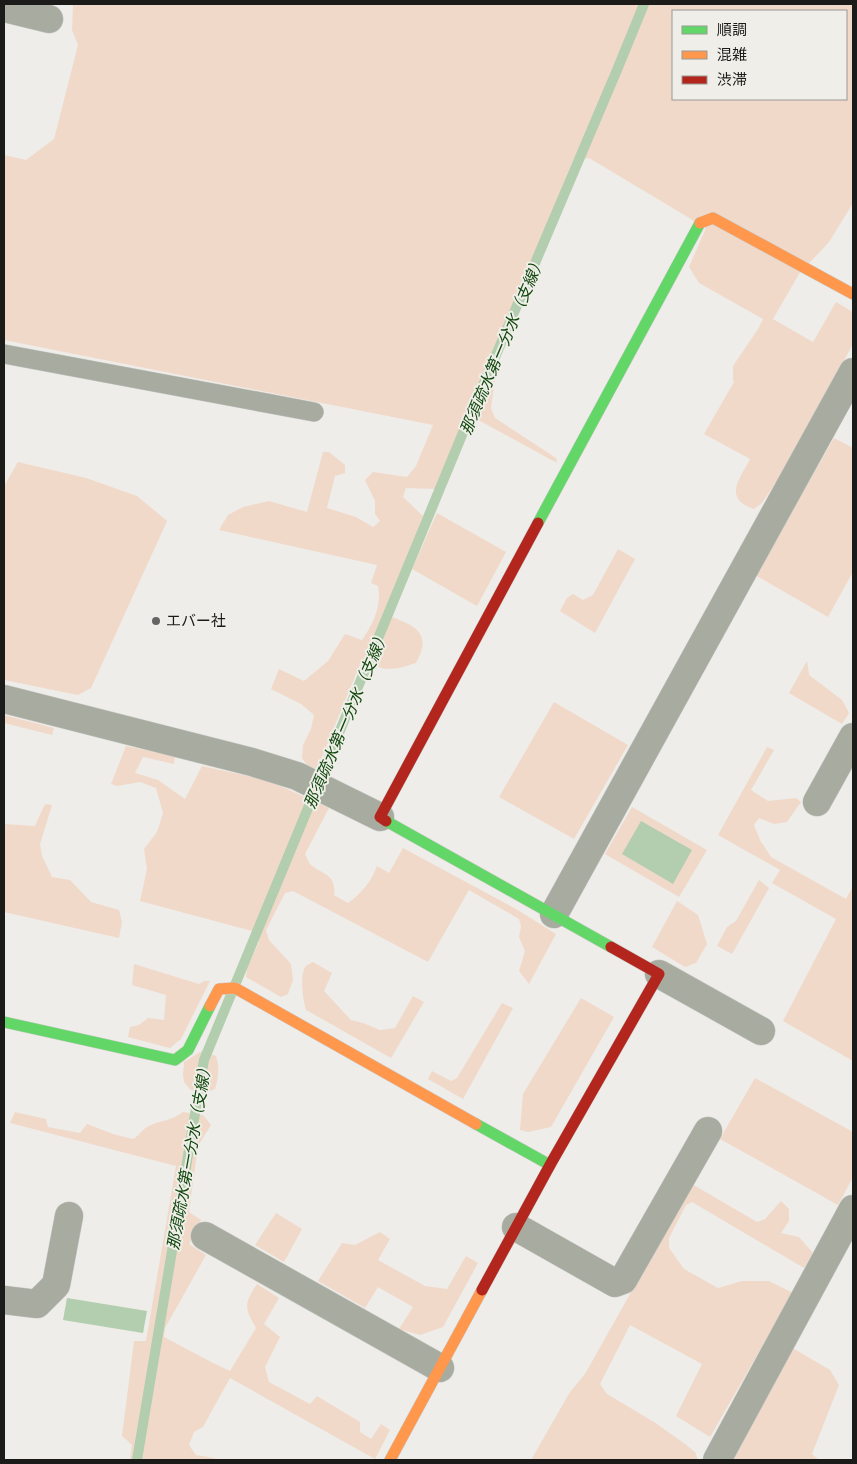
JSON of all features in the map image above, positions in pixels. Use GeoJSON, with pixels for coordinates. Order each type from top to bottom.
{"type":"FeatureCollection","features":[{"type":"Feature","properties":{"kind":"street"},"geometry":{"type":"LineString","coordinates":[[4,8],[49,19]]}},
{"type":"Feature","properties":{"kind":"street"},"geometry":{"type":"LineString","coordinates":[[380,817],[699,223],[713,218],[853,294]]}},
{"type":"Feature","properties":{"kind":"street"},"geometry":{"type":"LineString","coordinates":[[554,914],[853,372]]}},
{"type":"Feature","properties":{"kind":"street"},"geometry":{"type":"LineString","coordinates":[[4,699],[252,762],[297,776],[380,817],[761,1031]]}},
{"type":"Feature","properties":{"kind":"street"},"geometry":{"type":"LineString","coordinates":[[818,802],[853,736]]}},
{"type":"Feature","properties":{"kind":"street"},"geometry":{"type":"LineString","coordinates":[[390,1460],[550,1165],[659,974]]}},
{"type":"Feature","properties":{"kind":"street"},"geometry":{"type":"LineString","coordinates":[[4,1022],[175,1060],[188,1050],[220,989],[235,988],[550,1165]]}},
{"type":"Feature","properties":{"kind":"street"},"geometry":{"type":"LineString","coordinates":[[516,1227],[615,1283],[623,1280],[708,1131]]}},
{"type":"Feature","properties":{"kind":"street"},"geometry":{"type":"LineString","coordinates":[[717,1460],[853,1209]]}},
{"type":"Feature","properties":{"kind":"street"},"geometry":{"type":"LineString","coordinates":[[4,1300],[37,1304],[56,1285],[69,1216]]}},
{"type":"Feature","properties":{"kind":"street"},"geometry":{"type":"LineString","coordinates":[[205,1236],[440,1368]]}},
{"type":"Feature","properties":{"kind":"lane"},"geometry":{"type":"LineString","coordinates":[[4,354],[314,412]]}},
{"type":"Feature","properties":{"kind":"shaded area"},"geometry":{"type":"Polygon","coordinates":[[[73,4],[853,4],[853,203],[829,242],[799,274],[773,319],[813,342],[836,302],[853,312],[853,344],[780,476],[762,503],[754,509],[744,505],[738,499],[736,487],[750,459],[704,434],[734,382],[733,366],[763,319],[699,283],[689,267],[706,228],[589,158],[573,160],[492,359],[496,372],[491,408],[495,418],[556,458],[557,463],[469,415],[460,430],[435,489],[406,488],[403,497],[423,516],[384,614],[417,630],[423,643],[421,652],[416,663],[396,668],[389,669],[377,666],[366,657],[361,662],[317,769],[307,765],[302,758],[303,745],[311,729],[314,715],[301,704],[271,689],[279,669],[304,681],[328,661],[345,634],[362,640],[370,628],[378,608],[378,586],[371,583],[377,565],[219,530],[228,515],[243,507],[269,501],[307,512],[323,452],[329,452],[345,465],[345,473],[335,476],[327,508],[356,517],[373,527],[380,521],[375,514],[375,501],[365,480],[373,472],[407,477],[416,466],[433,425],[4,340],[4,155],[26,160],[54,139],[78,45],[72,30],[73,4]]]}},
{"type":"Feature","properties":{"kind":"shaded area"},"geometry":{"type":"Polygon","coordinates":[[[834,438],[853,448],[853,572],[828,617],[755,575],[834,438]]]}},
{"type":"Feature","properties":{"kind":"shaded area"},"geometry":{"type":"Polygon","coordinates":[[[18,462],[86,478],[137,496],[167,521],[91,688],[78,695],[4,680],[4,486],[18,462]]]}},
{"type":"Feature","properties":{"kind":"shaded area"},"geometry":{"type":"Polygon","coordinates":[[[437,513],[506,552],[477,606],[412,569],[437,513]]]}},
{"type":"Feature","properties":{"kind":"shaded area"},"geometry":{"type":"Polygon","coordinates":[[[618,549],[635,559],[595,633],[560,611],[567,598],[573,594],[583,600],[593,595],[618,549]]]}},
{"type":"Feature","properties":{"kind":"shaded area"},"geometry":{"type":"Polygon","coordinates":[[[807,661],[809,675],[842,700],[849,713],[842,724],[789,693],[807,661]]]}},
{"type":"Feature","properties":{"kind":"shaded area"},"geometry":{"type":"Polygon","coordinates":[[[554,702],[628,745],[574,839],[499,797],[554,702]]]}},
{"type":"Feature","properties":{"kind":"shaded area"},"geometry":{"type":"Polygon","coordinates":[[[4,715],[54,728],[52,735],[4,723],[4,715]]]}},
{"type":"Feature","properties":{"kind":"shaded area"},"geometry":{"type":"Polygon","coordinates":[[[126,746],[175,756],[174,764],[143,757],[135,773],[158,780],[185,799],[202,766],[267,780],[329,808],[305,854],[311,865],[331,879],[334,895],[348,903],[366,887],[377,866],[389,873],[403,848],[516,909],[556,934],[529,984],[519,971],[525,951],[519,937],[521,926],[519,919],[469,890],[428,962],[293,891],[285,893],[266,930],[269,940],[291,964],[293,980],[288,994],[281,997],[246,977],[247,968],[259,942],[252,931],[140,901],[147,869],[144,849],[157,832],[163,813],[156,788],[140,782],[117,786],[111,784],[126,746]]]}},
{"type":"Feature","properties":{"kind":"shaded area"},"geometry":{"type":"Polygon","coordinates":[[[767,747],[774,750],[751,790],[768,801],[796,798],[801,802],[787,822],[774,824],[759,818],[754,825],[760,840],[771,857],[846,899],[853,886],[853,1061],[783,1021],[836,919],[772,883],[780,870],[718,835],[767,747]]]}},
{"type":"Feature","properties":{"kind":"shaded area"},"geometry":{"type":"Polygon","coordinates":[[[45,804],[52,805],[40,844],[42,856],[52,877],[70,880],[91,902],[119,910],[122,922],[119,938],[4,912],[4,824],[35,826],[45,804]]]}},
{"type":"Feature","properties":{"kind":"shaded area"},"geometry":{"type":"Polygon","coordinates":[[[632,807],[707,850],[679,897],[605,854],[632,807]]]}},
{"type":"Feature","properties":{"kind":"shaded area"},"geometry":{"type":"Polygon","coordinates":[[[641,821],[692,850],[673,884],[622,854],[641,821]]]}},
{"type":"Feature","properties":{"kind":"shaded area"},"geometry":{"type":"Polygon","coordinates":[[[759,880],[769,888],[732,954],[717,946],[727,927],[736,921],[759,880]]]}},
{"type":"Feature","properties":{"kind":"shaded area"},"geometry":{"type":"Polygon","coordinates":[[[677,901],[698,915],[707,944],[696,963],[685,967],[652,947],[677,901]]]}},
{"type":"Feature","properties":{"kind":"shaded area"},"geometry":{"type":"Polygon","coordinates":[[[313,962],[332,973],[324,991],[351,1020],[380,1030],[395,1028],[413,996],[424,1002],[391,1058],[306,1010],[302,981],[306,966],[313,962]]]}},
{"type":"Feature","properties":{"kind":"shaded area"},"geometry":{"type":"Polygon","coordinates":[[[134,964],[199,984],[204,981],[210,981],[181,1039],[170,1048],[128,1037],[130,1027],[139,1025],[148,1018],[164,1020],[166,995],[132,985],[134,964]]]}},
{"type":"Feature","properties":{"kind":"shaded area"},"geometry":{"type":"Polygon","coordinates":[[[581,998],[614,1017],[551,1127],[528,1132],[520,1130],[523,1094],[581,998]]]}},
{"type":"Feature","properties":{"kind":"shaded area"},"geometry":{"type":"Polygon","coordinates":[[[502,1003],[513,1008],[463,1099],[428,1079],[432,1071],[451,1081],[457,1078],[502,1003]]]}},
{"type":"Feature","properties":{"kind":"shaded area"},"geometry":{"type":"Polygon","coordinates":[[[202,1051],[216,1056],[218,1069],[215,1089],[203,1094],[191,1090],[184,1082],[183,1075],[184,1062],[202,1051]]]}},
{"type":"Feature","properties":{"kind":"shaded area"},"geometry":{"type":"Polygon","coordinates":[[[755,1078],[853,1132],[853,1177],[838,1205],[720,1139],[755,1078]]]}},
{"type":"Feature","properties":{"kind":"shaded area"},"geometry":{"type":"Polygon","coordinates":[[[15,1112],[46,1119],[48,1127],[80,1133],[87,1124],[133,1139],[147,1127],[183,1112],[203,1115],[211,1125],[198,1146],[189,1212],[201,1220],[189,1244],[206,1255],[165,1328],[164,1337],[230,1371],[256,1328],[249,1315],[247,1306],[257,1284],[279,1298],[264,1324],[280,1337],[265,1367],[269,1382],[310,1404],[317,1396],[360,1422],[360,1432],[371,1439],[381,1424],[390,1430],[375,1459],[230,1378],[203,1427],[194,1432],[189,1445],[196,1455],[218,1460],[130,1460],[132,1445],[122,1436],[134,1341],[146,1341],[176,1166],[10,1123],[15,1112]]]}},
{"type":"Feature","properties":{"kind":"shaded area"},"geometry":{"type":"Polygon","coordinates":[[[692,1184],[757,1222],[765,1219],[781,1201],[789,1209],[789,1221],[781,1233],[799,1237],[813,1253],[804,1268],[692,1202],[686,1205],[669,1238],[669,1248],[684,1269],[718,1288],[742,1281],[769,1281],[793,1293],[710,1437],[676,1416],[702,1364],[630,1325],[600,1384],[607,1394],[654,1422],[685,1444],[695,1452],[698,1460],[531,1460],[570,1392],[585,1374],[692,1184]]]}},
{"type":"Feature","properties":{"kind":"shaded area"},"geometry":{"type":"Polygon","coordinates":[[[276,1213],[302,1229],[284,1262],[255,1245],[276,1213]]]}},
{"type":"Feature","properties":{"kind":"shaded area"},"geometry":{"type":"Polygon","coordinates":[[[380,1232],[390,1239],[378,1260],[425,1286],[447,1289],[466,1256],[478,1263],[443,1327],[420,1335],[399,1329],[413,1307],[378,1287],[365,1308],[318,1281],[342,1243],[355,1245],[380,1232]]]}},
{"type":"Feature","properties":{"kind":"shaded area"},"geometry":{"type":"Polygon","coordinates":[[[67,1298],[147,1311],[143,1333],[63,1320],[67,1298]]]}},
{"type":"Feature","properties":{"kind":"shaded area"},"geometry":{"type":"Polygon","coordinates":[[[791,1347],[830,1370],[839,1385],[812,1454],[819,1460],[730,1460],[791,1347]]]}},
{"type":"Feature","properties":{"kind":"waterway","name":"那須疏水第一分水（支線）"},"geometry":{"type":"LineString","coordinates":[[137,1460],[204,1060],[462,435],[644,4]]}},
{"type":"Feature","properties":{"kind":"traffic: fast"},"geometry":{"type":"LineString","coordinates":[[538,523],[700,223]]}},
{"type":"Feature","properties":{"kind":"traffic: fast"},"geometry":{"type":"LineString","coordinates":[[386,821],[611,947]]}},
{"type":"Feature","properties":{"kind":"traffic: fast"},"geometry":{"type":"LineString","coordinates":[[4,1022],[175,1060],[188,1050],[210,1006]]}},
{"type":"Feature","properties":{"kind":"traffic: fast"},"geometry":{"type":"LineString","coordinates":[[476,1124],[550,1165]]}},
{"type":"Feature","properties":{"kind":"traffic: slow"},"geometry":{"type":"LineString","coordinates":[[700,223],[713,218],[853,294]]}},
{"type":"Feature","properties":{"kind":"traffic: slow"},"geometry":{"type":"LineString","coordinates":[[210,1006],[219,989],[235,988],[476,1124]]}},
{"type":"Feature","properties":{"kind":"traffic: slow"},"geometry":{"type":"LineString","coordinates":[[390,1460],[482,1290]]}},
{"type":"Feature","properties":{"kind":"traffic: jam"},"geometry":{"type":"LineString","coordinates":[[386,821],[380,817],[538,523]]}},
{"type":"Feature","properties":{"kind":"traffic: jam"},"geometry":{"type":"LineString","coordinates":[[482,1290],[550,1165],[659,974],[611,947]]}},
{"type":"Feature","properties":{"kind":"place","name":"エバー社"},"geometry":{"type":"Point","coordinates":[156,621]}}]}
